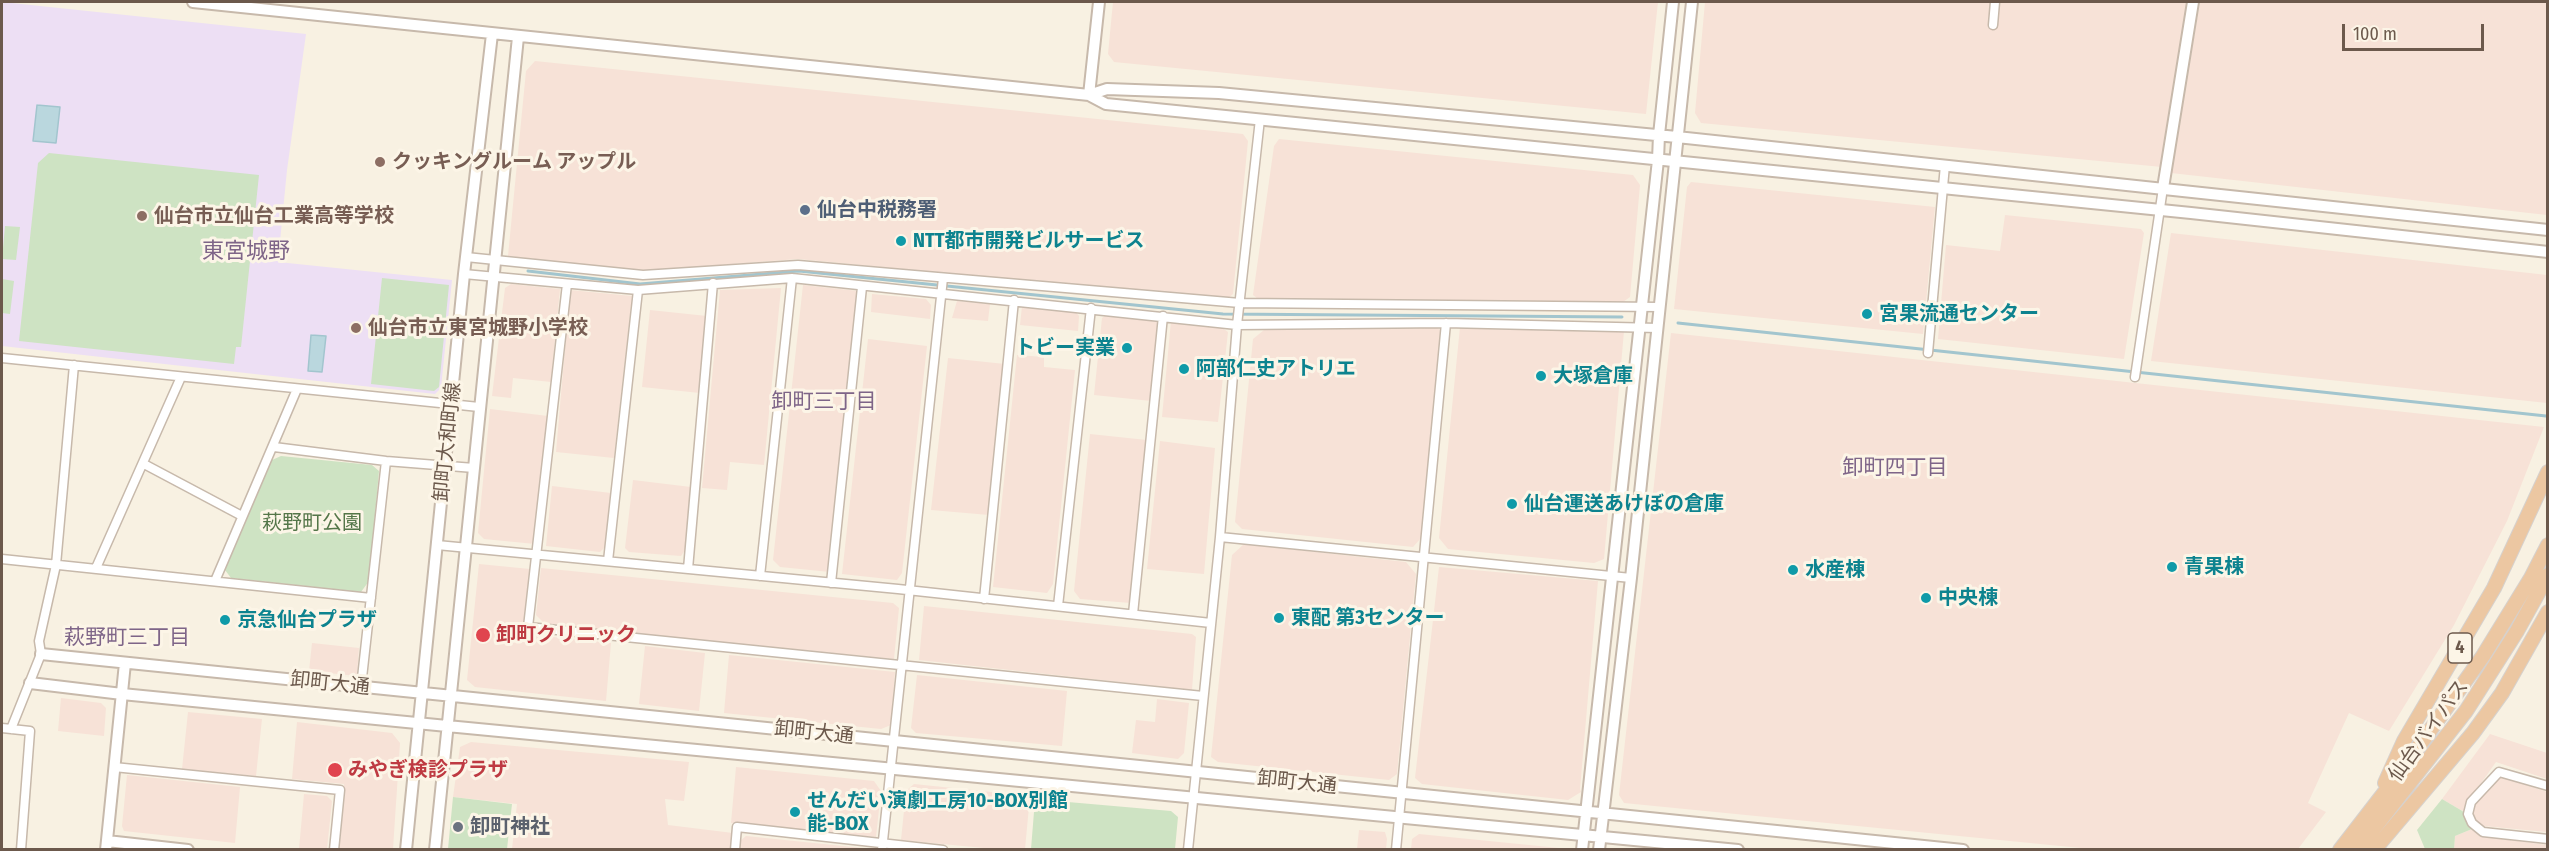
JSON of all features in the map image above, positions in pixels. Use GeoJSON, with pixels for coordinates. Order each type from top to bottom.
{"type":"FeatureCollection","features":[{"type":"Feature","properties":{"kind":"highway","name":"4"},"geometry":{"type":"LineString","coordinates":[[2379,799],[2404,741],[2494,588],[2547,471]]}},
{"type":"Feature","properties":{"kind":"highway","name":"仙台バイパス"},"geometry":{"type":"LineString","coordinates":[[2340,849],[2402,770],[2483,656],[2531,578],[2547,544]]}},
{"type":"Feature","properties":{"kind":"highway","name":"仙台バイパス"},"geometry":{"type":"LineString","coordinates":[[2357,849],[2466,711],[2517,631],[2547,575]]}},
{"type":"Feature","properties":{"kind":"highway"},"geometry":{"type":"LineString","coordinates":[[2374,849],[2474,734],[2502,693],[2547,612]]}},
{"type":"Feature","properties":{"kind":"highway"},"geometry":{"type":"LineString","coordinates":[[2387,849],[2410,807]]}},
{"type":"Feature","properties":{"kind":"street"},"geometry":{"type":"LineString","coordinates":[[193,2],[1089,95],[1106,104],[2161,210],[2547,252]]}},
{"type":"Feature","properties":{"kind":"street"},"geometry":{"type":"LineString","coordinates":[[1089,95],[1099,2]]}},
{"type":"Feature","properties":{"kind":"street"},"geometry":{"type":"LineString","coordinates":[[1582,849],[1658,160],[1672,2]]}},
{"type":"Feature","properties":{"kind":"street"},"geometry":{"type":"LineString","coordinates":[[1599,849],[1631,578],[1692,2]]}},
{"type":"Feature","properties":{"kind":"street"},"geometry":{"type":"LineString","coordinates":[[1993,25],[1995,2]]}},
{"type":"Feature","properties":{"kind":"street"},"geometry":{"type":"LineString","coordinates":[[2135,377],[2193,2]]}},
{"type":"Feature","properties":{"kind":"street","name":"卸町大和町線"},"geometry":{"type":"LineString","coordinates":[[406,849],[464,274],[492,34]]}},
{"type":"Feature","properties":{"kind":"street","name":"卸町大和町線"},"geometry":{"type":"LineString","coordinates":[[435,849],[518,37]]}},
{"type":"Feature","properties":{"kind":"street"},"geometry":{"type":"LineString","coordinates":[[1089,95],[1107,89],[1220,93],[1659,135],[2547,230]]}},
{"type":"Feature","properties":{"kind":"street"},"geometry":{"type":"LineString","coordinates":[[1188,849],[1220,537],[1239,304],[1260,119]]}},
{"type":"Feature","properties":{"kind":"street"},"geometry":{"type":"LineString","coordinates":[[1928,353],[1945,165]]}},
{"type":"Feature","properties":{"kind":"street"},"geometry":{"type":"LineString","coordinates":[[466,257],[643,275],[798,265],[1239,304],[1660,307]]}},
{"type":"Feature","properties":{"kind":"street"},"geometry":{"type":"LineString","coordinates":[[464,274],[638,290],[792,278],[862,287],[1238,322],[1446,323],[1658,328]]}},
{"type":"Feature","properties":{"kind":"street"},"geometry":{"type":"LineString","coordinates":[[760,576],[792,278]]}},
{"type":"Feature","properties":{"kind":"street"},"geometry":{"type":"LineString","coordinates":[[882,846],[943,278]]}},
{"type":"Feature","properties":{"kind":"street"},"geometry":{"type":"LineString","coordinates":[[688,569],[713,283]]}},
{"type":"Feature","properties":{"kind":"street"},"geometry":{"type":"LineString","coordinates":[[567,284],[528,627],[1203,696]]}},
{"type":"Feature","properties":{"kind":"street"},"geometry":{"type":"LineString","coordinates":[[831,583],[862,287]]}},
{"type":"Feature","properties":{"kind":"street"},"geometry":{"type":"LineString","coordinates":[[608,561],[638,290]]}},
{"type":"Feature","properties":{"kind":"street"},"geometry":{"type":"LineString","coordinates":[[984,599],[1014,300]]}},
{"type":"Feature","properties":{"kind":"street"},"geometry":{"type":"LineString","coordinates":[[1058,606],[1091,308]]}},
{"type":"Feature","properties":{"kind":"street"},"geometry":{"type":"LineString","coordinates":[[1133,614],[1163,316]]}},
{"type":"Feature","properties":{"kind":"street"},"geometry":{"type":"LineString","coordinates":[[1396,849],[1446,323]]}},
{"type":"Feature","properties":{"kind":"street"},"geometry":{"type":"LineString","coordinates":[[2,358],[479,407]]}},
{"type":"Feature","properties":{"kind":"street"},"geometry":{"type":"LineString","coordinates":[[21,849],[30,731],[6,728],[30,683],[41,654],[39,641],[56,565],[74,364]]}},
{"type":"Feature","properties":{"kind":"street"},"geometry":{"type":"LineString","coordinates":[[96,568],[181,377]]}},
{"type":"Feature","properties":{"kind":"street"},"geometry":{"type":"LineString","coordinates":[[215,581],[297,389]]}},
{"type":"Feature","properties":{"kind":"street"},"geometry":{"type":"LineString","coordinates":[[274,447],[386,461],[474,468]]}},
{"type":"Feature","properties":{"kind":"street"},"geometry":{"type":"LineString","coordinates":[[361,687],[386,461]]}},
{"type":"Feature","properties":{"kind":"street"},"geometry":{"type":"LineString","coordinates":[[144,464],[242,516]]}},
{"type":"Feature","properties":{"kind":"street"},"geometry":{"type":"LineString","coordinates":[[1220,537],[1631,578]]}},
{"type":"Feature","properties":{"kind":"street"},"geometry":{"type":"LineString","coordinates":[[437,545],[1211,623]]}},
{"type":"Feature","properties":{"kind":"street"},"geometry":{"type":"LineString","coordinates":[[2,559],[371,598]]}},
{"type":"Feature","properties":{"kind":"street","name":"卸町大通"},"geometry":{"type":"LineString","coordinates":[[41,654],[1963,849]]}},
{"type":"Feature","properties":{"kind":"street"},"geometry":{"type":"LineString","coordinates":[[125,663],[107,845],[180,849]]}},
{"type":"Feature","properties":{"kind":"street"},"geometry":{"type":"LineString","coordinates":[[30,683],[447,726],[1738,849]]}},
{"type":"Feature","properties":{"kind":"street"},"geometry":{"type":"LineString","coordinates":[[114,767],[340,790],[334,849]]}},
{"type":"Feature","properties":{"kind":"street"},"geometry":{"type":"LineString","coordinates":[[2547,786],[2499,772],[2471,801],[2468,814],[2472,823],[2483,832],[2547,839]]}},
{"type":"Feature","properties":{"kind":"street"},"geometry":{"type":"LineString","coordinates":[[735,849],[737,827],[882,846],[943,849]]}},
{"type":"Feature","properties":{"kind":"shaded area","name":"仙台市立仙台工業高等学校"},"geometry":{"type":"Polygon","coordinates":[[[2,2],[306,34],[287,170],[278,262],[452,280],[441,388],[435,394],[2,346],[2,2]]]}},
{"type":"Feature","properties":{"kind":"shaded area"},"geometry":{"type":"Polygon","coordinates":[[[1113,2],[1658,2],[1646,114],[1114,62],[1108,54],[1113,2]]]}},
{"type":"Feature","properties":{"kind":"shaded area"},"geometry":{"type":"Polygon","coordinates":[[[1705,2],[2187,2],[2162,167],[1701,123],[1695,113],[1705,2]]]}},
{"type":"Feature","properties":{"kind":"shaded area"},"geometry":{"type":"Polygon","coordinates":[[[2200,2],[2547,2],[2547,215],[2171,173],[2200,2]]]}},
{"type":"Feature","properties":{"kind":"shaded area"},"geometry":{"type":"Polygon","coordinates":[[[535,61],[1243,134],[1248,141],[1233,294],[1226,300],[798,259],[643,271],[508,256],[526,71],[535,61]]]}},
{"type":"Feature","properties":{"kind":"shaded area"},"geometry":{"type":"Polygon","coordinates":[[[1279,139],[1633,175],[1640,185],[1630,297],[1623,302],[1262,302],[1253,295],[1274,146],[1279,139]]]}},
{"type":"Feature","properties":{"kind":"shaded area"},"geometry":{"type":"Polygon","coordinates":[[[1691,182],[1935,207],[1923,334],[1674,309],[1687,187],[1691,182]]]}},
{"type":"Feature","properties":{"kind":"shaded area"},"geometry":{"type":"Polygon","coordinates":[[[2005,215],[2141,229],[2144,233],[2124,359],[1938,339],[1946,245],[2000,251],[2005,215]]]}},
{"type":"Feature","properties":{"kind":"shaded area"},"geometry":{"type":"Polygon","coordinates":[[[2171,233],[2547,275],[2547,403],[2151,361],[2171,233]]]}},
{"type":"Feature","properties":{"kind":"shaded area"},"geometry":{"type":"Polygon","coordinates":[[[511,284],[560,289],[551,382],[513,378],[511,398],[492,396],[505,288],[511,284]]]}},
{"type":"Feature","properties":{"kind":"shaded area"},"geometry":{"type":"Polygon","coordinates":[[[803,285],[859,291],[830,572],[780,567],[773,560],[803,285]]]}},
{"type":"Feature","properties":{"kind":"shaded area"},"geometry":{"type":"Polygon","coordinates":[[[781,288],[764,465],[730,462],[727,490],[702,488],[720,290],[781,288]]]}},
{"type":"Feature","properties":{"kind":"shaded area"},"geometry":{"type":"Polygon","coordinates":[[[570,290],[632,296],[614,458],[556,452],[570,290]]]}},
{"type":"Feature","properties":{"kind":"shaded area"},"geometry":{"type":"Polygon","coordinates":[[[872,294],[926,299],[931,305],[930,319],[871,312],[872,294]]]}},
{"type":"Feature","properties":{"kind":"shaded area"},"geometry":{"type":"Polygon","coordinates":[[[957,301],[990,304],[988,321],[952,318],[957,301]]]}},
{"type":"Feature","properties":{"kind":"shaded area"},"geometry":{"type":"Polygon","coordinates":[[[1022,306],[1075,311],[1079,316],[1078,331],[1020,325],[1022,306]]]}},
{"type":"Feature","properties":{"kind":"shaded area"},"geometry":{"type":"Polygon","coordinates":[[[650,310],[707,316],[700,393],[642,387],[650,310]]]}},
{"type":"Feature","properties":{"kind":"shaded area"},"geometry":{"type":"Polygon","coordinates":[[[1106,315],[1159,320],[1151,401],[1094,395],[1102,318],[1106,315]]]}},
{"type":"Feature","properties":{"kind":"shaded area"},"geometry":{"type":"Polygon","coordinates":[[[1171,321],[1221,327],[1228,332],[1218,422],[1162,417],[1171,321]]]}},
{"type":"Feature","properties":{"kind":"shaded area"},"geometry":{"type":"Polygon","coordinates":[[[1460,327],[1624,331],[1604,559],[1594,563],[1448,549],[1439,538],[1460,327]]]}},
{"type":"Feature","properties":{"kind":"shaded area"},"geometry":{"type":"Polygon","coordinates":[[[1437,328],[1442,331],[1422,537],[1413,547],[1242,529],[1235,522],[1253,339],[1264,330],[1437,328]]]}},
{"type":"Feature","properties":{"kind":"shaded area"},"geometry":{"type":"Polygon","coordinates":[[[1671,333],[2544,427],[2507,521],[2454,625],[2389,731],[2349,713],[2308,803],[2326,812],[2298,849],[2091,849],[1624,803],[1619,795],[1671,333]]]}},
{"type":"Feature","properties":{"kind":"shaded area"},"geometry":{"type":"Polygon","coordinates":[[[868,339],[927,346],[902,573],[897,580],[842,574],[868,339]]]}},
{"type":"Feature","properties":{"kind":"shaded area"},"geometry":{"type":"Polygon","coordinates":[[[1017,355],[1044,357],[1044,367],[1075,370],[1053,584],[1047,593],[993,587],[1017,355]]]}},
{"type":"Feature","properties":{"kind":"shaded area"},"geometry":{"type":"Polygon","coordinates":[[[948,358],[1005,364],[989,515],[931,510],[948,358]]]}},
{"type":"Feature","properties":{"kind":"shaded area"},"geometry":{"type":"Polygon","coordinates":[[[490,409],[548,416],[535,544],[484,539],[478,533],[490,409]]]}},
{"type":"Feature","properties":{"kind":"shaded area"},"geometry":{"type":"Polygon","coordinates":[[[1090,434],[1147,440],[1131,603],[1080,599],[1074,591],[1090,434]]]}},
{"type":"Feature","properties":{"kind":"shaded area"},"geometry":{"type":"Polygon","coordinates":[[[1160,441],[1215,448],[1204,574],[1147,569],[1160,441]]]}},
{"type":"Feature","properties":{"kind":"shaded area"},"geometry":{"type":"Polygon","coordinates":[[[633,480],[691,487],[685,550],[681,556],[629,552],[625,548],[633,480]]]}},
{"type":"Feature","properties":{"kind":"shaded area"},"geometry":{"type":"Polygon","coordinates":[[[552,486],[611,493],[607,545],[600,552],[546,546],[552,486]]]}},
{"type":"Feature","properties":{"kind":"shaded area"},"geometry":{"type":"Polygon","coordinates":[[[1244,544],[1406,562],[1416,574],[1397,774],[1389,780],[1218,762],[1211,757],[1232,555],[1244,544]]]}},
{"type":"Feature","properties":{"kind":"shaded area"},"geometry":{"type":"Polygon","coordinates":[[[479,564],[530,569],[524,634],[611,643],[606,701],[475,687],[467,680],[479,564]]]}},
{"type":"Feature","properties":{"kind":"shaded area"},"geometry":{"type":"Polygon","coordinates":[[[1439,567],[1598,581],[1581,792],[1568,800],[1422,784],[1415,778],[1439,567]]]}},
{"type":"Feature","properties":{"kind":"shaded area"},"geometry":{"type":"Polygon","coordinates":[[[541,568],[893,603],[899,608],[894,659],[546,625],[536,615],[541,568]]]}},
{"type":"Feature","properties":{"kind":"shaded area"},"geometry":{"type":"Polygon","coordinates":[[[924,606],[1192,634],[1196,637],[1192,690],[919,660],[924,606]]]}},
{"type":"Feature","properties":{"kind":"shaded area"},"geometry":{"type":"Polygon","coordinates":[[[312,643],[359,648],[357,676],[309,671],[312,643]]]}},
{"type":"Feature","properties":{"kind":"shaded area"},"geometry":{"type":"Polygon","coordinates":[[[645,646],[705,653],[699,711],[639,704],[645,646]]]}},
{"type":"Feature","properties":{"kind":"shaded area"},"geometry":{"type":"Polygon","coordinates":[[[729,655],[895,672],[891,725],[881,729],[724,713],[729,655]]]}},
{"type":"Feature","properties":{"kind":"shaded area"},"geometry":{"type":"Polygon","coordinates":[[[917,675],[1067,691],[1062,746],[916,733],[911,728],[917,675]]]}},
{"type":"Feature","properties":{"kind":"shaded area"},"geometry":{"type":"Polygon","coordinates":[[[61,698],[101,703],[106,708],[104,736],[58,731],[61,698]]]}},
{"type":"Feature","properties":{"kind":"shaded area"},"geometry":{"type":"Polygon","coordinates":[[[1157,699],[1189,703],[1184,753],[1178,759],[1132,753],[1136,720],[1155,722],[1157,699]]]}},
{"type":"Feature","properties":{"kind":"shaded area"},"geometry":{"type":"Polygon","coordinates":[[[188,712],[262,719],[256,776],[182,769],[188,712]]]}},
{"type":"Feature","properties":{"kind":"shaded area"},"geometry":{"type":"Polygon","coordinates":[[[297,722],[392,733],[400,743],[393,849],[338,849],[344,784],[292,779],[297,722]]]}},
{"type":"Feature","properties":{"kind":"shaded area"},"geometry":{"type":"Polygon","coordinates":[[[2490,734],[2547,753],[2547,779],[2496,762],[2467,803],[2464,812],[2442,799],[2490,734]]]}},
{"type":"Feature","properties":{"kind":"shaded area"},"geometry":{"type":"Polygon","coordinates":[[[471,742],[689,762],[684,801],[665,799],[668,825],[733,833],[731,849],[512,849],[517,804],[453,797],[460,747],[471,742]]]}},
{"type":"Feature","properties":{"kind":"shaded area"},"geometry":{"type":"Polygon","coordinates":[[[736,767],[874,781],[881,791],[876,837],[731,823],[736,767]]]}},
{"type":"Feature","properties":{"kind":"shaded area"},"geometry":{"type":"Polygon","coordinates":[[[127,775],[240,787],[235,843],[124,831],[122,826],[127,775]]]}},
{"type":"Feature","properties":{"kind":"shaded area"},"geometry":{"type":"Polygon","coordinates":[[[2500,776],[2547,792],[2547,832],[2484,826],[2475,821],[2472,808],[2500,776]]]}},
{"type":"Feature","properties":{"kind":"shaded area"},"geometry":{"type":"Polygon","coordinates":[[[914,784],[1030,796],[1025,849],[994,849],[901,840],[906,791],[914,784]]]}},
{"type":"Feature","properties":{"kind":"shaded area"},"geometry":{"type":"Polygon","coordinates":[[[304,794],[327,796],[332,801],[327,849],[299,849],[304,794]]]}},
{"type":"Feature","properties":{"kind":"shaded area"},"geometry":{"type":"Polygon","coordinates":[[[2472,829],[2481,836],[2547,845],[2547,849],[2454,850],[2455,836],[2472,829]]]}},
{"type":"Feature","properties":{"kind":"shaded area"},"geometry":{"type":"Polygon","coordinates":[[[1359,830],[1385,832],[1386,849],[1357,849],[1359,830]]]}},
{"type":"Feature","properties":{"kind":"shaded area"},"geometry":{"type":"Polygon","coordinates":[[[1419,834],[1561,849],[1411,849],[1412,839],[1419,834]]]}},
{"type":"Feature","properties":{"kind":"shaded area"},"geometry":{"type":"Polygon","coordinates":[[[746,836],[872,849],[740,849],[740,841],[746,836]]]}},
{"type":"Feature","properties":{"kind":"green space"},"geometry":{"type":"Polygon","coordinates":[[[49,153],[259,175],[241,347],[236,347],[234,364],[19,341],[38,163],[49,153]]]}},
{"type":"Feature","properties":{"kind":"green space"},"geometry":{"type":"Polygon","coordinates":[[[5,226],[20,227],[16,260],[2,259],[5,226]]]}},
{"type":"Feature","properties":{"kind":"green space"},"geometry":{"type":"Polygon","coordinates":[[[382,278],[449,285],[439,387],[434,391],[371,384],[382,278]]]}},
{"type":"Feature","properties":{"kind":"green space"},"geometry":{"type":"Polygon","coordinates":[[[2,279],[14,281],[10,314],[2,313],[2,279]]]}},
{"type":"Feature","properties":{"kind":"green space","name":"萩野町公園"},"geometry":{"type":"Polygon","coordinates":[[[281,456],[372,465],[379,471],[369,581],[361,592],[231,578],[225,570],[272,460],[281,456]]]}},
{"type":"Feature","properties":{"kind":"green space"},"geometry":{"type":"Polygon","coordinates":[[[453,797],[512,804],[507,849],[448,849],[453,797]]]}},
{"type":"Feature","properties":{"kind":"green space"},"geometry":{"type":"Polygon","coordinates":[[[2442,799],[2464,812],[2472,829],[2455,836],[2454,850],[2425,849],[2417,830],[2442,799]]]}},
{"type":"Feature","properties":{"kind":"green space"},"geometry":{"type":"Polygon","coordinates":[[[1045,800],[1171,811],[1178,817],[1175,849],[1031,849],[1034,812],[1045,800]]]}},
{"type":"Feature","properties":{"kind":"water"},"geometry":{"type":"Polygon","coordinates":[[[37,105],[60,107],[56,143],[33,141],[37,105]]]}},
{"type":"Feature","properties":{"kind":"water"},"geometry":{"type":"Polygon","coordinates":[[[311,335],[326,336],[322,372],[308,371],[311,335]]]}},
{"type":"Feature","properties":{"kind":"waterway"},"geometry":{"type":"LineString","coordinates":[[528,271],[640,284],[799,271],[1223,314],[1622,317]]}},
{"type":"Feature","properties":{"kind":"waterway"},"geometry":{"type":"LineString","coordinates":[[1678,323],[2546,416]]}},
{"type":"Feature","properties":{"kind":"place","name":"クッキングルーム アップル"},"geometry":{"type":"Point","coordinates":[380,162]}},
{"type":"Feature","properties":{"kind":"place","name":"仙台中税務署"},"geometry":{"type":"Point","coordinates":[805,210]}},
{"type":"Feature","properties":{"kind":"place","name":"仙台市立仙台工業高等学校"},"geometry":{"type":"Point","coordinates":[142,216]}},
{"type":"Feature","properties":{"kind":"place","name":"NTT都市開発ビルサービス"},"geometry":{"type":"Point","coordinates":[901,241]}},
{"type":"Feature","properties":{"kind":"place","name":"宮果流通センター"},"geometry":{"type":"Point","coordinates":[1867,314]}},
{"type":"Feature","properties":{"kind":"place","name":"仙台市立東宮城野小学校"},"geometry":{"type":"Point","coordinates":[356,328]}},
{"type":"Feature","properties":{"kind":"place","name":"トビー実業"},"geometry":{"type":"Point","coordinates":[1127,348]}},
{"type":"Feature","properties":{"kind":"place","name":"阿部仁史アトリエ"},"geometry":{"type":"Point","coordinates":[1184,369]}},
{"type":"Feature","properties":{"kind":"place","name":"大塚倉庫"},"geometry":{"type":"Point","coordinates":[1541,376]}},
{"type":"Feature","properties":{"kind":"place","name":"仙台運送あけぼの倉庫"},"geometry":{"type":"Point","coordinates":[1512,504]}},
{"type":"Feature","properties":{"kind":"place","name":"青果棟"},"geometry":{"type":"Point","coordinates":[2172,567]}},
{"type":"Feature","properties":{"kind":"place","name":"水産棟"},"geometry":{"type":"Point","coordinates":[1793,570]}},
{"type":"Feature","properties":{"kind":"place","name":"中央棟"},"geometry":{"type":"Point","coordinates":[1926,598]}},
{"type":"Feature","properties":{"kind":"place","name":"東配 第3センター"},"geometry":{"type":"Point","coordinates":[1279,618]}},
{"type":"Feature","properties":{"kind":"place","name":"京急仙台プラザ"},"geometry":{"type":"Point","coordinates":[225,620]}},
{"type":"Feature","properties":{"kind":"place","name":"卸町クリニック"},"geometry":{"type":"Point","coordinates":[483,635]}},
{"type":"Feature","properties":{"kind":"place","name":"みやぎ検診プラザ"},"geometry":{"type":"Point","coordinates":[335,770]}},
{"type":"Feature","properties":{"kind":"place","name":"せんだい演劇工房10-BOX別館 能-BOX"},"geometry":{"type":"Point","coordinates":[795,812]}},
{"type":"Feature","properties":{"kind":"place","name":"卸町神社"},"geometry":{"type":"Point","coordinates":[458,827]}},
{"type":"Feature","properties":{"kind":"district","name":"東宮城野"},"geometry":{"type":"Point","coordinates":[246,252]}},
{"type":"Feature","properties":{"kind":"district","name":"卸町三丁目"},"geometry":{"type":"Point","coordinates":[824,402]}},
{"type":"Feature","properties":{"kind":"district","name":"卸町四丁目"},"geometry":{"type":"Point","coordinates":[1895,468]}},
{"type":"Feature","properties":{"kind":"district","name":"萩野町三丁目"},"geometry":{"type":"Point","coordinates":[127,638]}}]}
